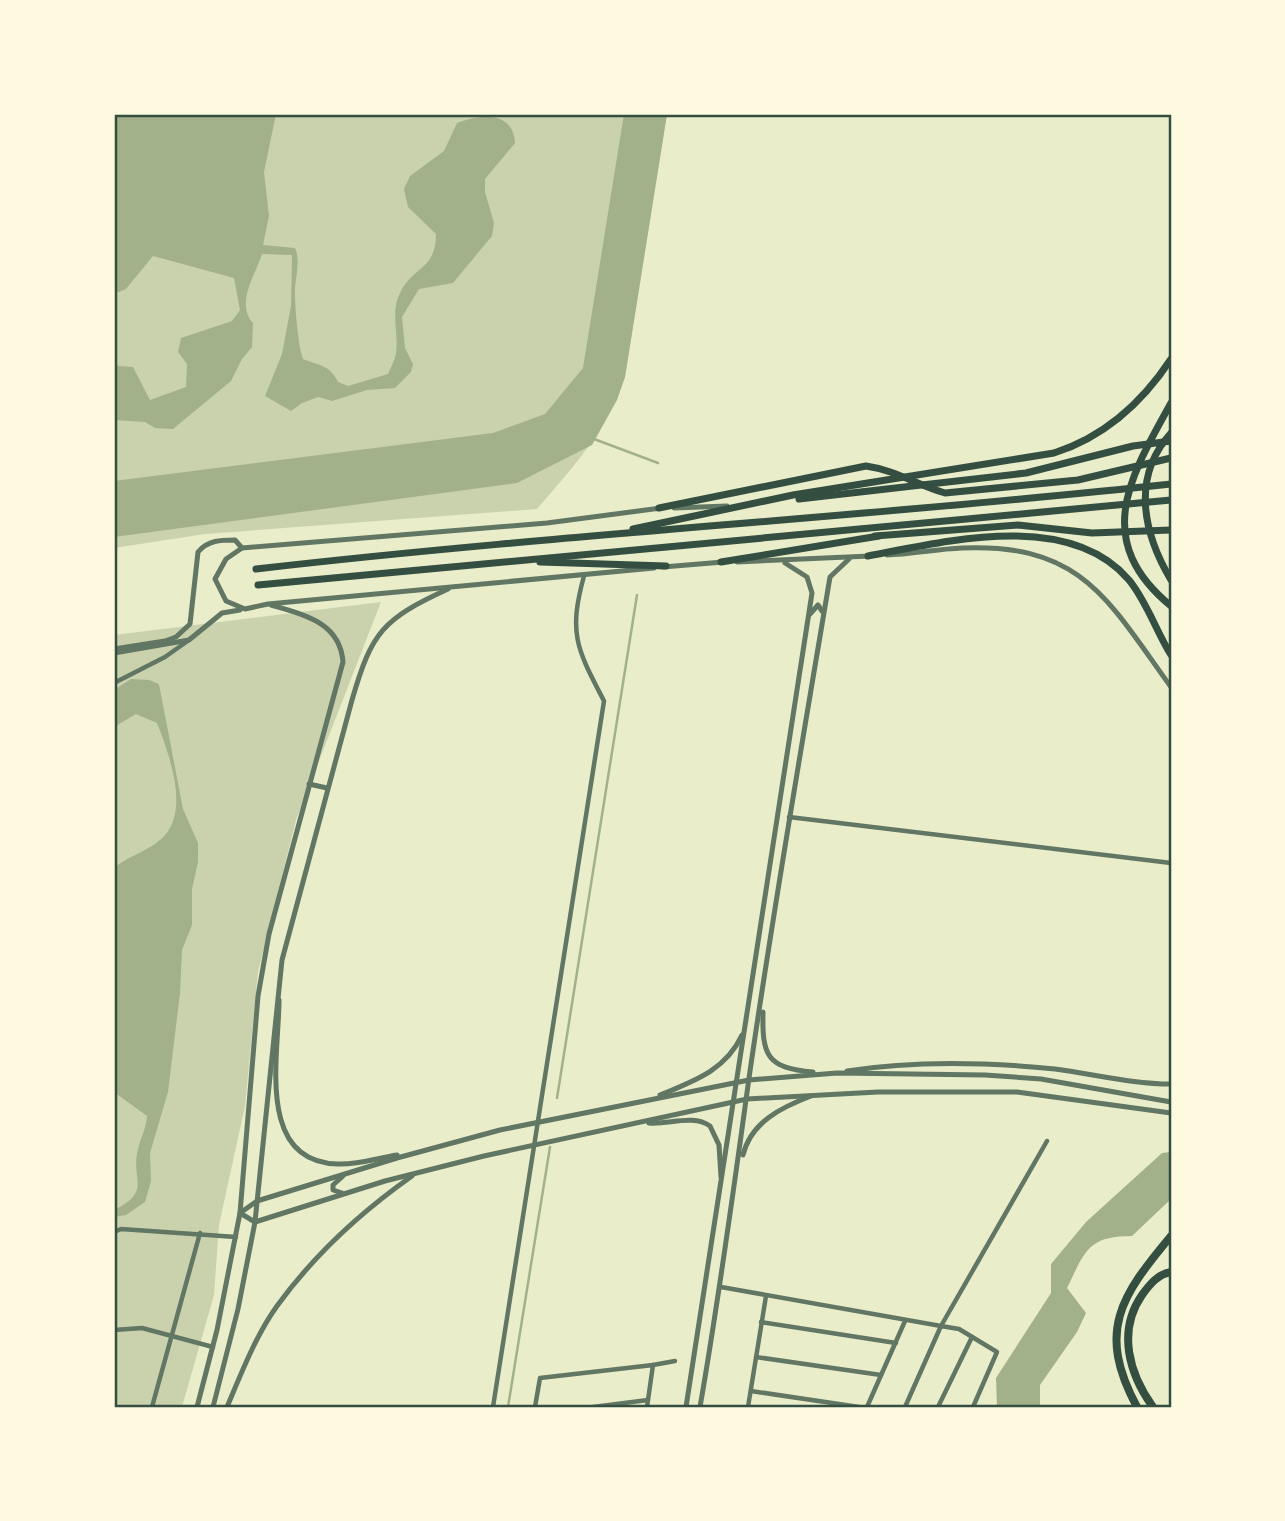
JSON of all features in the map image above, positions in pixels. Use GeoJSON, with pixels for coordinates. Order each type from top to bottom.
{"type":"FeatureCollection","features":[{"type":"Feature","properties":{"kind":"highway"},"geometry":{"type":"LineString","coordinates":[[601,536],[737,506],[1054,453],[1077,446],[1142,400],[1171,359]]}},
{"type":"Feature","properties":{"kind":"highway"},"geometry":{"type":"LineString","coordinates":[[1171,403],[1133,474],[1123,514],[1128,547],[1136,568],[1149,587],[1171,606]]}},
{"type":"Feature","properties":{"kind":"highway"},"geometry":{"type":"LineString","coordinates":[[1170,577],[1150,537],[1144,498],[1156,455],[1171,433]]}},
{"type":"Feature","properties":{"kind":"highway"},"geometry":{"type":"LineString","coordinates":[[794,497],[1026,472],[1133,446],[1171,441]]}},
{"type":"Feature","properties":{"kind":"highway"},"geometry":{"type":"LineString","coordinates":[[659,508],[866,466],[892,470],[925,487],[945,493],[1078,480],[1171,458]]}},
{"type":"Feature","properties":{"kind":"highway"},"geometry":{"type":"LineString","coordinates":[[256,569],[601,536],[986,504],[1171,484]]}},
{"type":"Feature","properties":{"kind":"highway"},"geometry":{"type":"LineString","coordinates":[[258,585],[1171,500]]}},
{"type":"Feature","properties":{"kind":"highway"},"geometry":{"type":"LineString","coordinates":[[721,562],[945,522]]}},
{"type":"Feature","properties":{"kind":"highway"},"geometry":{"type":"LineString","coordinates":[[875,536],[1017,525],[1092,533],[1171,530]]}},
{"type":"Feature","properties":{"kind":"highway"},"geometry":{"type":"LineString","coordinates":[[868,556],[932,544],[1010,537],[1044,536],[1068,541],[1088,549],[1118,569],[1139,594],[1171,655]]}},
{"type":"Feature","properties":{"kind":"highway"},"geometry":{"type":"LineString","coordinates":[[511,561],[666,566]]}},
{"type":"Feature","properties":{"kind":"highway"},"geometry":{"type":"LineString","coordinates":[[1138,1407],[1118,1364],[1117,1332],[1123,1300],[1171,1236]]}},
{"type":"Feature","properties":{"kind":"highway"},"geometry":{"type":"LineString","coordinates":[[1153,1407],[1134,1376],[1129,1348],[1130,1321],[1138,1301],[1151,1283],[1171,1272]]}},
{"type":"Feature","properties":{"kind":"street"},"geometry":{"type":"LineString","coordinates":[[245,609],[226,601],[217,588],[215,579],[226,559],[242,548],[547,523],[659,508],[737,506]]}},
{"type":"Feature","properties":{"kind":"street"},"geometry":{"type":"LineString","coordinates":[[152,645],[176,638],[190,624],[193,572],[198,552],[204,545],[218,540],[235,540],[242,548]]}},
{"type":"Feature","properties":{"kind":"street"},"geometry":{"type":"LineString","coordinates":[[114,683],[165,657],[222,613],[268,604],[584,576],[666,566],[852,557],[962,548],[1016,550],[1052,558],[1084,577],[1107,599],[1171,687]]}},
{"type":"Feature","properties":{"kind":"street"},"geometry":{"type":"LineString","coordinates":[[700,1407],[737,1182],[749,1080],[789,817],[830,577],[852,557]]}},
{"type":"Feature","properties":{"kind":"street"},"geometry":{"type":"LineString","coordinates":[[687,1407],[812,593],[807,577],[793,566],[779,561]]}},
{"type":"Feature","properties":{"kind":"street"},"geometry":{"type":"LineString","coordinates":[[493,1407],[604,701],[584,662],[574,634],[576,605],[584,576]]}},
{"type":"Feature","properties":{"kind":"street"},"geometry":{"type":"LineString","coordinates":[[213,1407],[243,1285],[255,1222],[280,975],[292,915],[364,659],[377,636],[408,608],[454,586]]}},
{"type":"Feature","properties":{"kind":"street"},"geometry":{"type":"LineString","coordinates":[[197,1407],[213,1347],[240,1213],[263,968],[277,903],[340,681],[342,650],[336,637],[314,618],[268,604]]}},
{"type":"Feature","properties":{"kind":"street"},"geometry":{"type":"LineString","coordinates":[[808,620],[814,607],[818,605],[822,607],[823,621]]}},
{"type":"Feature","properties":{"kind":"street"},"geometry":{"type":"LineString","coordinates":[[114,651],[189,640]]}},
{"type":"Feature","properties":{"kind":"street"},"geometry":{"type":"LineString","coordinates":[[309,784],[327,788]]}},
{"type":"Feature","properties":{"kind":"street"},"geometry":{"type":"LineString","coordinates":[[789,817],[1171,863]]}},
{"type":"Feature","properties":{"kind":"street"},"geometry":{"type":"LineString","coordinates":[[280,975],[276,1097],[282,1132],[293,1148],[314,1160],[338,1164],[421,1151]]}},
{"type":"Feature","properties":{"kind":"street"},"geometry":{"type":"LineString","coordinates":[[763,991],[762,1042],[771,1061],[784,1069],[897,1075],[985,1074],[1041,1079],[1171,1102]]}},
{"type":"Feature","properties":{"kind":"street"},"geometry":{"type":"LineString","coordinates":[[647,1101],[705,1076],[735,1049],[745,1029]]}},
{"type":"Feature","properties":{"kind":"street"},"geometry":{"type":"LineString","coordinates":[[240,1213],[257,1201],[421,1151],[538,1123],[749,1080],[831,1073],[895,1063],[951,1063],[1053,1069],[1171,1084]]}},
{"type":"Feature","properties":{"kind":"street"},"geometry":{"type":"LineString","coordinates":[[240,1213],[255,1222],[417,1173],[747,1100],[818,1093],[1017,1092],[1171,1113]]}},
{"type":"Feature","properties":{"kind":"street"},"geometry":{"type":"LineString","coordinates":[[737,1182],[746,1146],[763,1120],[790,1104],[818,1093]]}},
{"type":"Feature","properties":{"kind":"street"},"geometry":{"type":"LineString","coordinates":[[642,1122],[670,1124],[695,1120],[710,1126],[719,1145],[722,1184]]}},
{"type":"Feature","properties":{"kind":"street"},"geometry":{"type":"LineString","coordinates":[[248,1126],[265,1126]]}},
{"type":"Feature","properties":{"kind":"street"},"geometry":{"type":"LineString","coordinates":[[905,1407],[941,1326],[1047,1141]]}},
{"type":"Feature","properties":{"kind":"street"},"geometry":{"type":"LineString","coordinates":[[227,1407],[275,1307],[318,1256],[371,1205],[417,1173]]}},
{"type":"Feature","properties":{"kind":"street"},"geometry":{"type":"LineString","coordinates":[[343,1194],[332,1190],[333,1185],[345,1174]]}},
{"type":"Feature","properties":{"kind":"street"},"geometry":{"type":"LineString","coordinates":[[114,1232],[200,1233],[236,1237]]}},
{"type":"Feature","properties":{"kind":"street"},"geometry":{"type":"LineString","coordinates":[[152,1407],[200,1233]]}},
{"type":"Feature","properties":{"kind":"street"},"geometry":{"type":"LineString","coordinates":[[227,1282],[243,1285]]}},
{"type":"Feature","properties":{"kind":"street"},"geometry":{"type":"LineString","coordinates":[[721,1287],[959,1329],[997,1352],[973,1407]]}},
{"type":"Feature","properties":{"kind":"street"},"geometry":{"type":"LineString","coordinates":[[748,1407],[766,1296]]}},
{"type":"Feature","properties":{"kind":"street"},"geometry":{"type":"LineString","coordinates":[[867,1407],[905,1321]]}},
{"type":"Feature","properties":{"kind":"street"},"geometry":{"type":"LineString","coordinates":[[761,1322],[896,1343]]}},
{"type":"Feature","properties":{"kind":"street"},"geometry":{"type":"LineString","coordinates":[[114,1330],[142,1328],[213,1347]]}},
{"type":"Feature","properties":{"kind":"street"},"geometry":{"type":"LineString","coordinates":[[938,1407],[972,1337]]}},
{"type":"Feature","properties":{"kind":"street"},"geometry":{"type":"LineString","coordinates":[[756,1357],[881,1375]]}},
{"type":"Feature","properties":{"kind":"street"},"geometry":{"type":"LineString","coordinates":[[535,1407],[540,1378],[675,1361]]}},
{"type":"Feature","properties":{"kind":"street"},"geometry":{"type":"LineString","coordinates":[[647,1407],[653,1365]]}},
{"type":"Feature","properties":{"kind":"street"},"geometry":{"type":"LineString","coordinates":[[751,1391],[859,1407]]}},
{"type":"Feature","properties":{"kind":"street"},"geometry":{"type":"LineString","coordinates":[[593,1407],[648,1400]]}},
{"type":"Feature","properties":{"kind":"shaded area"},"geometry":{"type":"Polygon","coordinates":[[[114,114],[667,114],[625,377],[599,432],[537,509],[205,534],[114,548],[114,114]]]}},
{"type":"Feature","properties":{"kind":"shaded area"},"geometry":{"type":"Polygon","coordinates":[[[114,114],[276,114],[264,172],[269,216],[263,245],[295,248],[298,264],[296,317],[303,359],[328,369],[338,382],[348,386],[388,374],[396,353],[397,300],[405,284],[428,261],[435,246],[436,234],[408,207],[404,189],[410,176],[444,151],[457,123],[466,120],[494,117],[502,120],[513,132],[515,143],[485,179],[485,192],[494,223],[492,236],[453,283],[419,289],[402,317],[405,348],[413,364],[411,372],[395,388],[367,390],[332,401],[318,397],[291,411],[265,396],[282,354],[291,306],[292,255],[262,254],[246,298],[248,315],[253,323],[252,347],[242,359],[231,381],[173,429],[155,428],[145,422],[114,420],[114,358],[118,366],[133,367],[150,400],[186,387],[187,364],[178,352],[181,338],[232,321],[240,310],[234,278],[153,256],[126,289],[114,294],[114,114]]]}},
{"type":"Feature","properties":{"kind":"shaded area"},"geometry":{"type":"Polygon","coordinates":[[[624,114],[667,114],[625,377],[617,400],[592,445],[517,483],[114,537],[114,481],[493,433],[545,414],[583,368],[624,114]]]}},
{"type":"Feature","properties":{"kind":"shaded area"},"geometry":{"type":"Polygon","coordinates":[[[381,602],[296,820],[258,972],[245,1106],[219,1225],[214,1295],[182,1407],[114,1407],[114,635],[381,602]]]}},
{"type":"Feature","properties":{"kind":"shaded area"},"geometry":{"type":"Polygon","coordinates":[[[131,679],[149,680],[159,684],[183,809],[198,843],[198,862],[192,889],[192,925],[182,950],[180,993],[168,1092],[150,1153],[151,1181],[145,1202],[126,1215],[114,1217],[114,1210],[126,1203],[137,1191],[136,1160],[147,1116],[114,1092],[114,868],[160,840],[170,829],[176,800],[172,767],[157,723],[136,714],[114,727],[114,690],[131,679]]]}},
{"type":"Feature","properties":{"kind":"shaded area"},"geometry":{"type":"Polygon","coordinates":[[[1171,1152],[1171,1199],[1132,1236],[1105,1239],[1096,1243],[1089,1248],[1078,1265],[1067,1288],[1086,1313],[1077,1332],[1040,1385],[1040,1407],[997,1407],[996,1378],[1051,1293],[1051,1264],[1086,1222],[1162,1153],[1171,1152]]]}},
{"type":"Feature","properties":{"kind":"waterway"},"geometry":{"type":"LineString","coordinates":[[594,439],[658,463]]}},
{"type":"Feature","properties":{"kind":"waterway"},"geometry":{"type":"LineString","coordinates":[[557,1098],[637,595]]}},
{"type":"Feature","properties":{"kind":"waterway"},"geometry":{"type":"LineString","coordinates":[[508,1407],[550,1147]]}}]}
